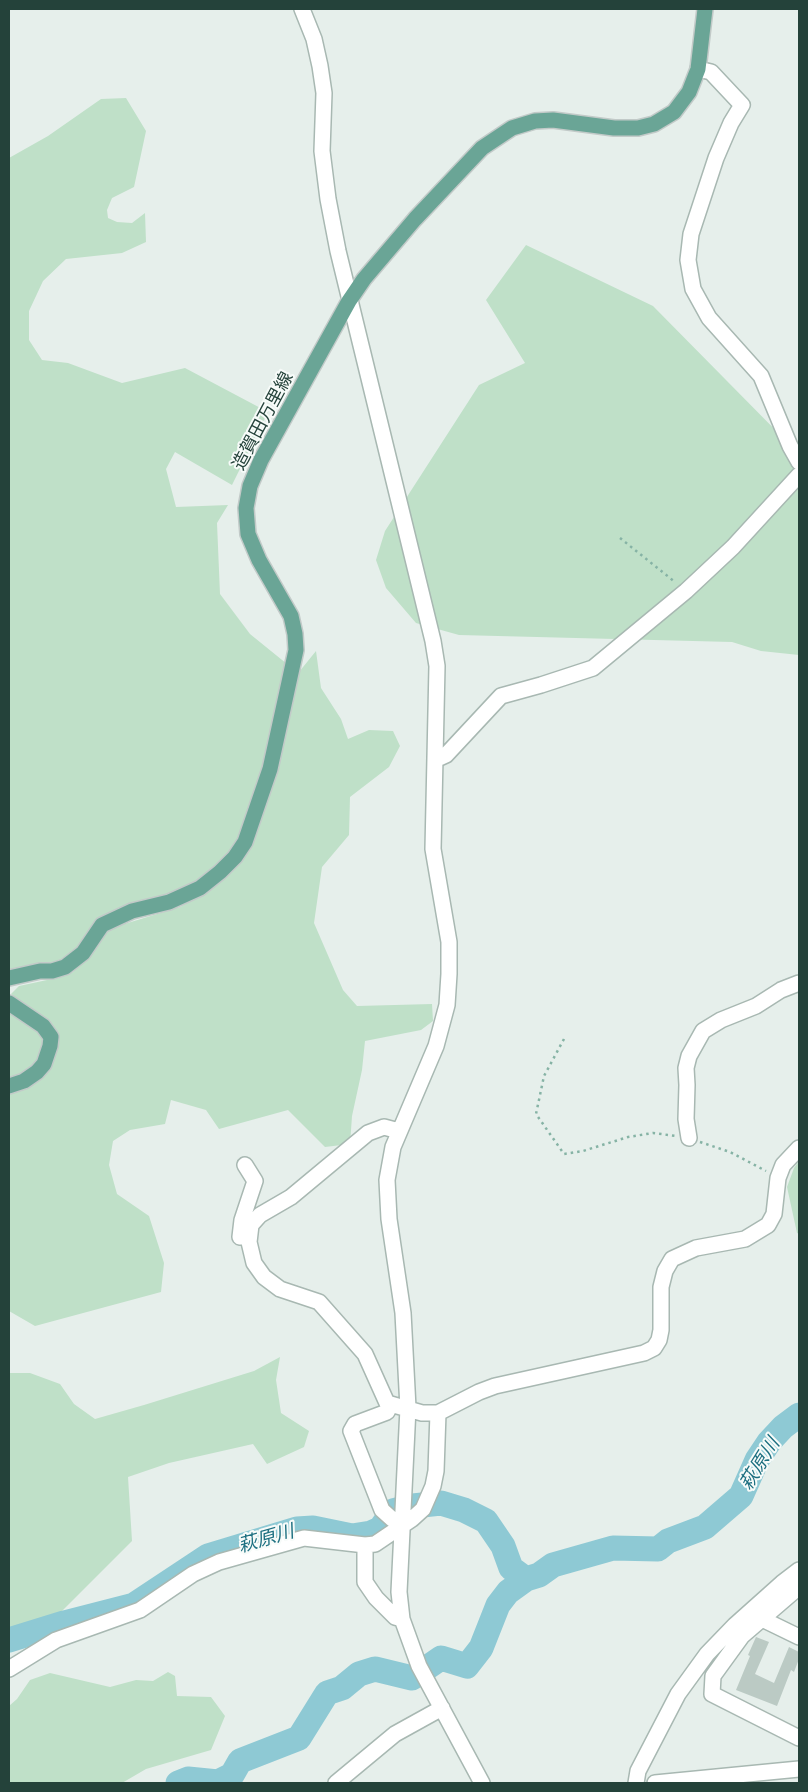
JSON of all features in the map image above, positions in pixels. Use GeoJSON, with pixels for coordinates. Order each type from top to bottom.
{"type":"FeatureCollection","features":[{"type":"Feature","properties":{"kind":"main road","name":"造賀田万里線"},"geometry":{"type":"LineString","coordinates":[[9,978],[65,967],[83,953],[102,925],[132,912],[169,902],[200,888],[235,857],[245,842],[270,769],[296,650],[291,616],[259,560],[248,534],[246,508],[250,486],[261,460],[349,301],[364,279],[415,219],[482,148],[512,128],[535,121],[553,120],[614,128],[638,128],[654,124],[674,112],[689,92],[698,69],[705,9]]}},
{"type":"Feature","properties":{"kind":"main road"},"geometry":{"type":"LineString","coordinates":[[9,1003],[44,1026],[51,1037],[50,1046],[41,1068],[24,1081],[9,1086]]}},
{"type":"Feature","properties":{"kind":"street"},"geometry":{"type":"LineString","coordinates":[[302,9],[314,40],[324,93],[322,151],[328,199],[349,301],[433,641],[437,666],[433,849],[449,942],[449,974],[447,1005],[436,1046],[393,1147],[387,1180],[389,1219],[403,1313],[408,1408],[404,1484],[395,1518],[402,1619],[419,1666],[482,1783]]}},
{"type":"Feature","properties":{"kind":"street"},"geometry":{"type":"LineString","coordinates":[[698,69],[711,72],[742,105],[731,123],[716,158],[691,234],[688,260],[693,289],[709,318],[761,376],[790,446],[799,462]]}},
{"type":"Feature","properties":{"kind":"street"},"geometry":{"type":"LineString","coordinates":[[435,760],[446,755],[501,696],[541,686],[593,668],[686,592],[733,547],[799,475]]}},
{"type":"Feature","properties":{"kind":"street"},"geometry":{"type":"LineString","coordinates":[[689,1138],[686,1119],[686,1068],[688,1056],[703,1031],[721,1020],[756,1006],[781,990],[799,983]]}},
{"type":"Feature","properties":{"kind":"street"},"geometry":{"type":"LineString","coordinates":[[399,1131],[384,1127],[368,1133],[290,1197],[260,1215],[251,1225],[249,1242],[254,1263],[264,1277],[280,1289],[319,1302],[365,1354],[387,1403],[422,1413],[438,1413],[495,1386],[644,1353],[654,1348],[659,1340],[661,1330],[661,1287],[665,1271],[672,1259],[696,1248],[745,1239],[768,1225],[774,1214],[778,1178],[783,1165],[799,1148]]}},
{"type":"Feature","properties":{"kind":"street"},"geometry":{"type":"LineString","coordinates":[[245,1165],[255,1181],[242,1220],[240,1240],[250,1264],[254,1263]]}},
{"type":"Feature","properties":{"kind":"street"},"geometry":{"type":"LineString","coordinates":[[390,1405],[387,1412],[355,1424],[352,1431],[395,1518]]}},
{"type":"Feature","properties":{"kind":"street"},"geometry":{"type":"LineString","coordinates":[[395,1518],[412,1519],[423,1509],[433,1486],[436,1471],[438,1413]]}},
{"type":"Feature","properties":{"kind":"street"},"geometry":{"type":"LineString","coordinates":[[9,1669],[56,1640],[140,1610],[193,1574],[219,1562],[304,1538],[366,1545],[375,1544],[395,1518]]}},
{"type":"Feature","properties":{"kind":"street"},"geometry":{"type":"LineString","coordinates":[[366,1545],[365,1582],[376,1598],[395,1617],[402,1619]]}},
{"type":"Feature","properties":{"kind":"street"},"geometry":{"type":"LineString","coordinates":[[636,1783],[638,1771],[678,1694],[708,1654],[735,1625],[799,1570]]}},
{"type":"Feature","properties":{"kind":"street"},"geometry":{"type":"LineString","coordinates":[[799,1587],[742,1636],[713,1676],[712,1694],[799,1738]]}},
{"type":"Feature","properties":{"kind":"street"},"geometry":{"type":"LineString","coordinates":[[762,1619],[799,1637]]}},
{"type":"Feature","properties":{"kind":"street"},"geometry":{"type":"LineString","coordinates":[[336,1783],[395,1734],[442,1708]]}},
{"type":"Feature","properties":{"kind":"street"},"geometry":{"type":"LineString","coordinates":[[655,1783],[799,1769]]}},
{"type":"Feature","properties":{"kind":"path"},"geometry":{"type":"LineString","coordinates":[[620,538],[686,592]]}},
{"type":"Feature","properties":{"kind":"path"},"geometry":{"type":"LineString","coordinates":[[564,1039],[544,1076],[536,1114],[564,1154],[583,1151],[628,1137],[653,1133],[689,1138],[730,1152],[778,1178]]}},
{"type":"Feature","properties":{"kind":"green space"},"geometry":{"type":"Polygon","coordinates":[[[126,98],[146,131],[134,187],[112,198],[107,210],[108,218],[117,222],[132,223],[145,213],[146,242],[122,253],[66,259],[43,281],[29,311],[29,340],[42,360],[68,363],[122,383],[185,368],[268,412],[232,485],[175,452],[166,469],[176,507],[228,505],[217,523],[220,594],[250,634],[287,664],[264,767],[239,839],[230,853],[216,868],[197,882],[167,896],[130,906],[62,962],[9,973],[9,158],[48,136],[101,99],[126,98]]]}},
{"type":"Feature","properties":{"kind":"green space"},"geometry":{"type":"Polygon","coordinates":[[[526,245],[653,306],[799,454],[799,655],[761,651],[732,642],[459,635],[416,623],[386,588],[376,560],[385,531],[479,385],[525,363],[486,300],[526,245]]]}},
{"type":"Feature","properties":{"kind":"green space"},"geometry":{"type":"Polygon","coordinates":[[[316,651],[321,688],[341,719],[348,739],[369,730],[393,731],[400,746],[389,767],[350,797],[349,835],[322,867],[314,923],[343,990],[357,1006],[432,1004],[433,1021],[421,1030],[365,1041],[362,1070],[352,1116],[350,1144],[325,1147],[288,1110],[219,1129],[206,1110],[171,1100],[165,1124],[130,1130],[113,1141],[109,1165],[117,1194],[149,1216],[164,1263],[161,1292],[35,1326],[9,1311],[9,1092],[30,1086],[47,1067],[41,1016],[11,994],[19,986],[73,972],[108,929],[180,907],[206,893],[233,871],[252,846],[299,672],[316,651]]]}},
{"type":"Feature","properties":{"kind":"green space"},"geometry":{"type":"Polygon","coordinates":[[[9,1009],[40,1029],[45,1045],[34,1068],[9,1080],[9,1009]]]}},
{"type":"Feature","properties":{"kind":"green space"},"geometry":{"type":"Polygon","coordinates":[[[799,1161],[799,1234],[797,1233],[787,1187],[794,1168],[799,1161]]]}},
{"type":"Feature","properties":{"kind":"green space"},"geometry":{"type":"Polygon","coordinates":[[[280,1357],[276,1380],[281,1413],[309,1431],[304,1447],[267,1464],[253,1444],[169,1463],[128,1477],[132,1541],[54,1619],[9,1630],[9,1373],[30,1373],[60,1384],[74,1404],[95,1419],[254,1371],[280,1357]]]}},
{"type":"Feature","properties":{"kind":"green space"},"geometry":{"type":"Polygon","coordinates":[[[168,1672],[175,1676],[177,1696],[211,1697],[225,1716],[211,1750],[146,1769],[122,1783],[9,1783],[9,1706],[17,1699],[30,1680],[50,1673],[110,1687],[136,1680],[153,1681],[168,1672]]]}},
{"type":"Feature","properties":{"kind":"building"},"geometry":{"type":"Polygon","coordinates":[[[756,1637],[769,1642],[755,1674],[774,1683],[789,1647],[799,1652],[799,1659],[794,1672],[791,1670],[777,1706],[736,1690],[756,1637]]]}},
{"type":"Feature","properties":{"kind":"waterway","name":"萩原川"},"geometry":{"type":"LineString","coordinates":[[178,1783],[188,1779],[218,1782],[232,1775],[240,1761],[299,1738],[327,1693],[342,1688],[359,1674],[375,1669],[412,1678],[441,1658],[467,1666],[481,1648],[498,1605],[508,1592],[526,1579],[539,1575],[553,1565],[613,1548],[658,1549],[668,1541],[705,1527],[741,1496],[757,1460],[769,1442],[783,1427],[799,1415]]}},
{"type":"Feature","properties":{"kind":"waterway","name":"萩原川"},"geometry":{"type":"LineString","coordinates":[[9,1640],[64,1623],[134,1605],[208,1556],[297,1529],[313,1528],[352,1536],[371,1533],[380,1529],[393,1511],[413,1506],[441,1503],[464,1510],[486,1521],[503,1546],[511,1568],[526,1579]]}}]}
